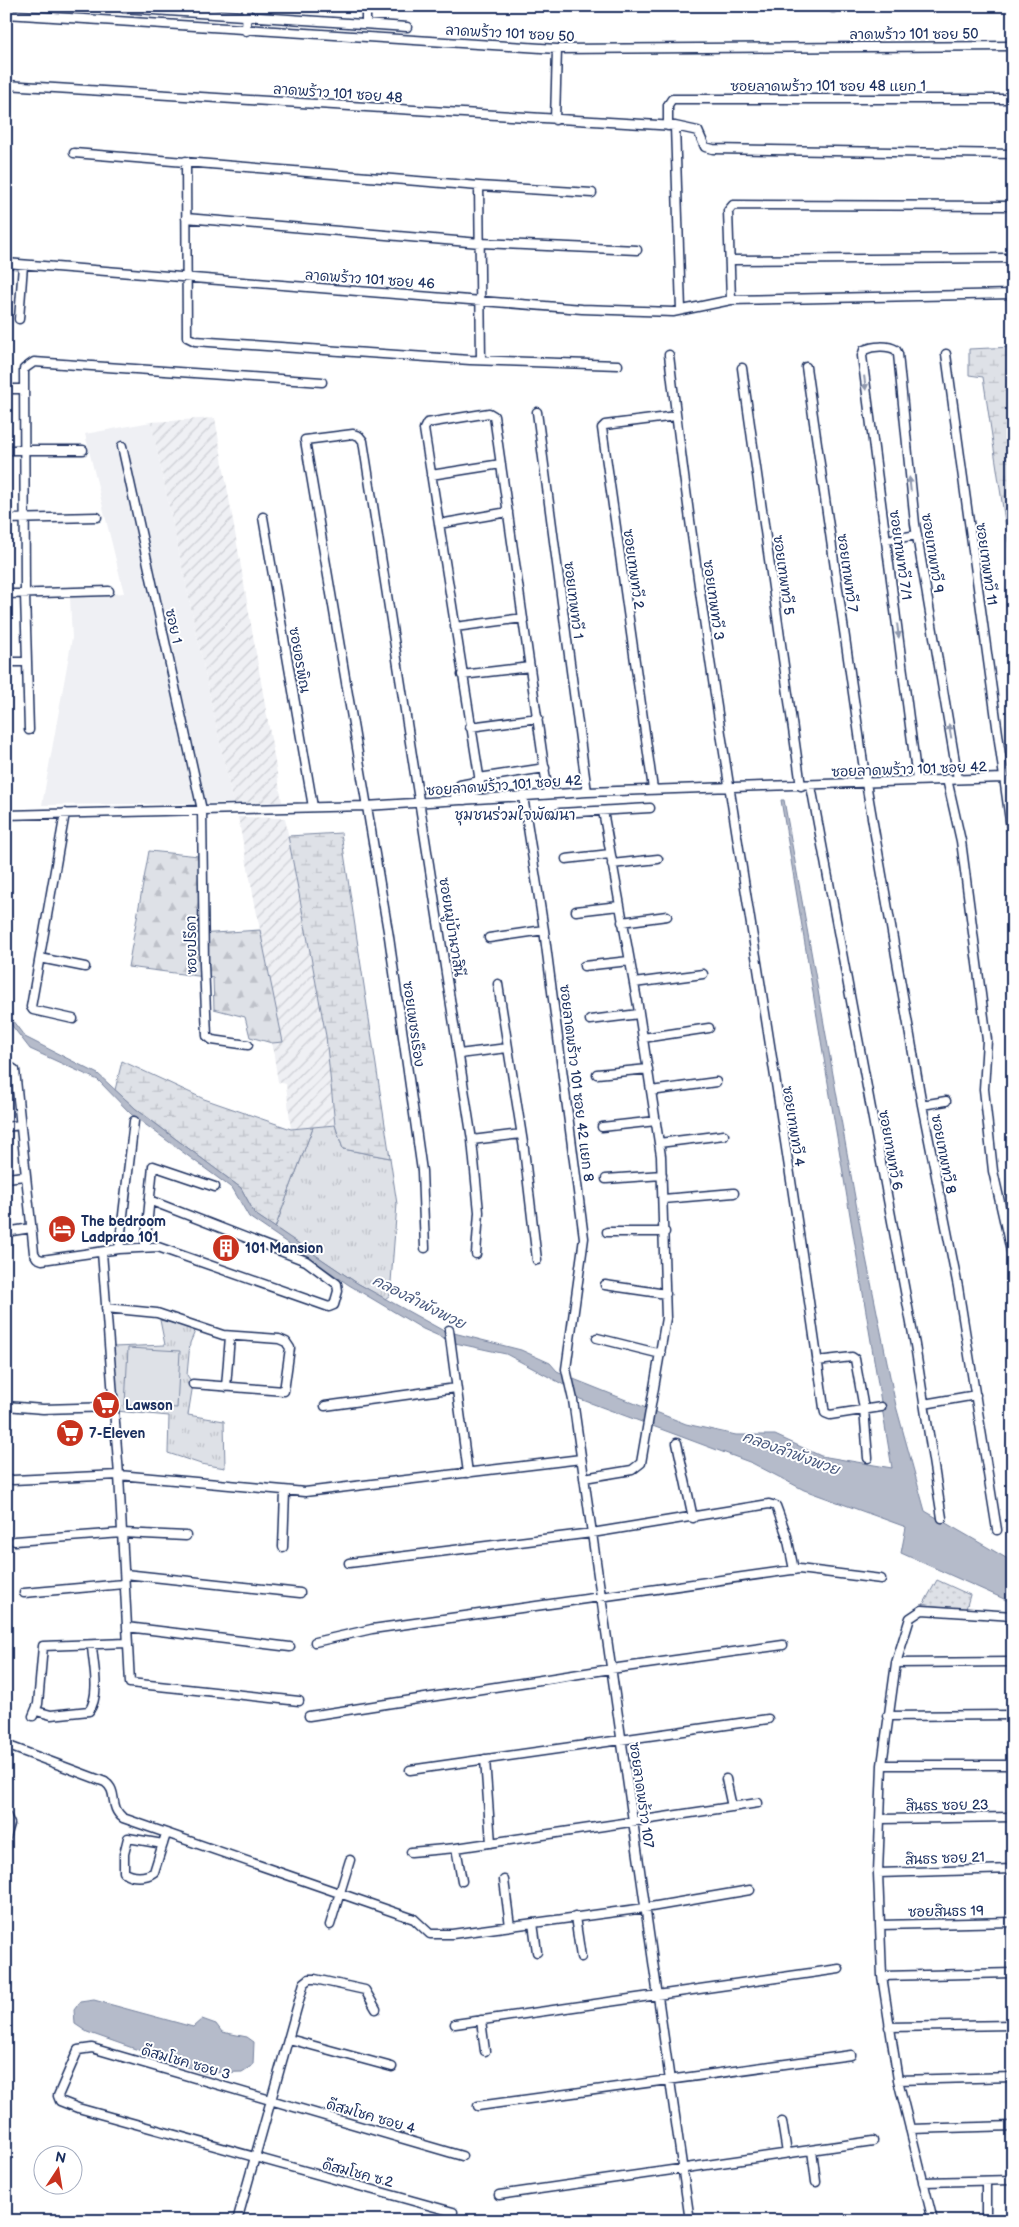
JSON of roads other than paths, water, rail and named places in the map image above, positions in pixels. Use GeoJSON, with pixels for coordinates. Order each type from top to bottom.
{"type":"FeatureCollection","features":[{"type":"Feature","properties":{"kind":"street"},"geometry":{"type":"LineString","coordinates":[[246,31],[247,6]]}},
{"type":"Feature","properties":{"kind":"street"},"geometry":{"type":"LineString","coordinates":[[366,6],[366,24]]}},
{"type":"Feature","properties":{"kind":"street"},"geometry":{"type":"LineString","coordinates":[[897,6],[904,6]]}},
{"type":"Feature","properties":{"kind":"street"},"geometry":{"type":"LineString","coordinates":[[123,8],[407,27]]}},
{"type":"Feature","properties":{"kind":"street","name":"ลาดพร้าว 101 ซอย 50"},"geometry":{"type":"LineString","coordinates":[[6,14],[246,31],[557,49],[1013,46]]}},
{"type":"Feature","properties":{"kind":"street"},"geometry":{"type":"LineString","coordinates":[[555,120],[557,49]]}},
{"type":"Feature","properties":{"kind":"street","name":"ลาดพร้าว 101 ซอย 48"},"geometry":{"type":"LineString","coordinates":[[6,84],[671,126],[698,131],[706,148],[713,149],[1013,154]]}},
{"type":"Feature","properties":{"kind":"street","name":"ซอยลาดพร้าว 101 ซอย 48 แยก 1"},"geometry":{"type":"LineString","coordinates":[[671,126],[668,105],[672,99],[1013,99]]}},
{"type":"Feature","properties":{"kind":"street"},"geometry":{"type":"LineString","coordinates":[[671,126],[681,310]]}},
{"type":"Feature","properties":{"kind":"street"},"geometry":{"type":"LineString","coordinates":[[74,152],[479,186],[592,193]]}},
{"type":"Feature","properties":{"kind":"street"},"geometry":{"type":"LineString","coordinates":[[186,161],[186,334],[187,337],[195,341],[481,360],[618,365]]}},
{"type":"Feature","properties":{"kind":"street"},"geometry":{"type":"LineString","coordinates":[[479,186],[481,360]]}},
{"type":"Feature","properties":{"kind":"street"},"geometry":{"type":"LineString","coordinates":[[732,300],[728,210],[733,205],[1013,206]]}},
{"type":"Feature","properties":{"kind":"street"},"geometry":{"type":"LineString","coordinates":[[186,218],[480,243],[637,250]]}},
{"type":"Feature","properties":{"kind":"street"},"geometry":{"type":"LineString","coordinates":[[730,260],[1013,258]]}},
{"type":"Feature","properties":{"kind":"street","name":"ลาดพร้าว 101 ซอย 46"},"geometry":{"type":"LineString","coordinates":[[6,263],[591,309],[670,312],[732,300],[1013,294]]}},
{"type":"Feature","properties":{"kind":"street"},"geometry":{"type":"LineString","coordinates":[[19,319],[23,265]]}},
{"type":"Feature","properties":{"kind":"street","name":"ซอยเทพทวี 9"},"geometry":{"type":"LineString","coordinates":[[878,347],[890,346],[898,354],[917,536],[958,779]]}},
{"type":"Feature","properties":{"kind":"street","name":"ซอยเทพทวี 7/1"},"geometry":{"type":"LineString","coordinates":[[878,347],[866,348],[862,356],[917,780]]}},
{"type":"Feature","properties":{"kind":"street","name":"ซอยเทพทวี 11"},"geometry":{"type":"LineString","coordinates":[[946,354],[1013,843]]}},
{"type":"Feature","properties":{"kind":"street","name":"ซอยเทพทวี 3"},"geometry":{"type":"LineString","coordinates":[[669,355],[727,786]]}},
{"type":"Feature","properties":{"kind":"street"},"geometry":{"type":"LineString","coordinates":[[29,730],[25,594],[24,369],[34,362],[322,382]]}},
{"type":"Feature","properties":{"kind":"street","name":"ซอยเทพทวี 5"},"geometry":{"type":"LineString","coordinates":[[742,368],[801,786]]}},
{"type":"Feature","properties":{"kind":"street","name":"ซอยเทพทวี 7"},"geometry":{"type":"LineString","coordinates":[[806,368],[866,783]]}},
{"type":"Feature","properties":{"kind":"street"},"geometry":{"type":"LineString","coordinates":[[6,389],[23,389]]}},
{"type":"Feature","properties":{"kind":"street","name":"ซอยเทพทวี 1"},"geometry":{"type":"LineString","coordinates":[[537,412],[586,792]]}},
{"type":"Feature","properties":{"kind":"street"},"geometry":{"type":"LineString","coordinates":[[461,800],[465,794],[479,790],[479,779],[424,430],[425,426],[432,422],[492,414],[501,464],[548,794]]}},
{"type":"Feature","properties":{"kind":"street","name":"ซอยเทพทวี 2"},"geometry":{"type":"LineString","coordinates":[[653,789],[602,428],[605,424],[676,416]]}},
{"type":"Feature","properties":{"kind":"street","name":"ซอยหมู่บ้านวาสินี"},"geometry":{"type":"LineString","coordinates":[[366,806],[305,440],[353,434],[359,436],[363,441],[472,1140],[479,1212],[476,1254]]}},
{"type":"Feature","properties":{"kind":"street","name":"ซอย 1"},"geometry":{"type":"LineString","coordinates":[[122,446],[202,810]]}},
{"type":"Feature","properties":{"kind":"street"},"geometry":{"type":"LineString","coordinates":[[6,450],[83,450]]}},
{"type":"Feature","properties":{"kind":"street"},"geometry":{"type":"LineString","coordinates":[[431,475],[501,464]]}},
{"type":"Feature","properties":{"kind":"street"},"geometry":{"type":"LineString","coordinates":[[439,524],[508,512]]}},
{"type":"Feature","properties":{"kind":"street"},"geometry":{"type":"LineString","coordinates":[[6,519],[96,517]]}},
{"type":"Feature","properties":{"kind":"street","name":"ซอยอรพิณ"},"geometry":{"type":"LineString","coordinates":[[263,517],[313,807]]}},
{"type":"Feature","properties":{"kind":"street"},"geometry":{"type":"LineString","coordinates":[[887,540],[917,536]]}},
{"type":"Feature","properties":{"kind":"street"},"geometry":{"type":"LineString","coordinates":[[6,594],[109,591]]}},
{"type":"Feature","properties":{"kind":"street"},"geometry":{"type":"LineString","coordinates":[[455,626],[523,618]]}},
{"type":"Feature","properties":{"kind":"street"},"geometry":{"type":"LineString","coordinates":[[6,662],[27,662]]}},
{"type":"Feature","properties":{"kind":"street"},"geometry":{"type":"LineString","coordinates":[[462,675],[530,666]]}},
{"type":"Feature","properties":{"kind":"street"},"geometry":{"type":"LineString","coordinates":[[470,727],[538,718]]}},
{"type":"Feature","properties":{"kind":"street"},"geometry":{"type":"LineString","coordinates":[[479,779],[545,768]]}},
{"type":"Feature","properties":{"kind":"street","name":"ซอยลาดพร้าว 101 ซอย 42"},"geometry":{"type":"LineString","coordinates":[[6,815],[421,804],[548,794],[653,789],[727,786],[811,786],[917,780],[1003,778]]}},
{"type":"Feature","properties":{"kind":"street"},"geometry":{"type":"LineString","coordinates":[[947,779],[961,841],[987,1040],[984,1089],[993,1171],[1013,1260]]}},
{"type":"Feature","properties":{"kind":"street","name":"ซอยเทพทวี 8"},"geometry":{"type":"LineString","coordinates":[[866,783],[922,1105],[958,1287],[997,1530]]}},
{"type":"Feature","properties":{"kind":"street","name":"ซอยเทพทวี 4"},"geometry":{"type":"LineString","coordinates":[[727,786],[825,1413],[830,1415],[882,1407]]}},
{"type":"Feature","properties":{"kind":"street","name":"ซอยเทพทวี 6"},"geometry":{"type":"LineString","coordinates":[[811,786],[857,1027],[924,1404],[942,1518]]}},
{"type":"Feature","properties":{"kind":"street","name":"ซอยลาดพร้าว 101 ซอย 42 แยก 8"},"geometry":{"type":"LineString","coordinates":[[523,796],[544,930],[584,1238],[566,1374]]}},
{"type":"Feature","properties":{"kind":"street","name":"ซอยเพชรเรือง"},"geometry":{"type":"LineString","coordinates":[[366,806],[390,937],[422,1171],[425,1248]]}},
{"type":"Feature","properties":{"kind":"street"},"geometry":{"type":"LineString","coordinates":[[559,813],[650,808]]}},
{"type":"Feature","properties":{"kind":"street","name":"ซอยปรีดา"},"geometry":{"type":"LineString","coordinates":[[202,810],[207,1036],[212,1040],[248,1045]]}},
{"type":"Feature","properties":{"kind":"street"},"geometry":{"type":"LineString","coordinates":[[584,1478],[634,1469],[640,1465],[644,1455],[666,1318],[660,1143],[603,811]]}},
{"type":"Feature","properties":{"kind":"street"},"geometry":{"type":"LineString","coordinates":[[65,813],[31,1009],[73,1019]]}},
{"type":"Feature","properties":{"kind":"street"},"geometry":{"type":"LineString","coordinates":[[566,859],[610,854]]}},
{"type":"Feature","properties":{"kind":"street"},"geometry":{"type":"LineString","coordinates":[[612,864],[658,859]]}},
{"type":"Feature","properties":{"kind":"street"},"geometry":{"type":"LineString","coordinates":[[576,911],[619,906]]}},
{"type":"Feature","properties":{"kind":"street"},"geometry":{"type":"LineString","coordinates":[[622,922],[667,916]]}},
{"type":"Feature","properties":{"kind":"street"},"geometry":{"type":"LineString","coordinates":[[489,938],[544,930]]}},
{"type":"Feature","properties":{"kind":"street"},"geometry":{"type":"LineString","coordinates":[[40,958],[85,967]]}},
{"type":"Feature","properties":{"kind":"street"},"geometry":{"type":"LineString","coordinates":[[584,966],[629,961]]}},
{"type":"Feature","properties":{"kind":"street"},"geometry":{"type":"LineString","coordinates":[[634,983],[703,974]]}},
{"type":"Feature","properties":{"kind":"street"},"geometry":{"type":"LineString","coordinates":[[498,984],[521,1134],[537,1260]]}},
{"type":"Feature","properties":{"kind":"street"},"geometry":{"type":"LineString","coordinates":[[590,1020],[639,1014]]}},
{"type":"Feature","properties":{"kind":"street"},"geometry":{"type":"LineString","coordinates":[[643,1038],[709,1028]]}},
{"type":"Feature","properties":{"kind":"street"},"geometry":{"type":"LineString","coordinates":[[459,1054],[507,1048]]}},
{"type":"Feature","properties":{"kind":"street"},"geometry":{"type":"LineString","coordinates":[[6,1064],[14,1070],[34,1253],[37,1258],[42,1260],[119,1249],[158,1247],[329,1307],[334,1305],[338,1291],[337,1284],[306,1262],[149,1200]]}},
{"type":"Feature","properties":{"kind":"street"},"geometry":{"type":"LineString","coordinates":[[597,1074],[648,1069]]}},
{"type":"Feature","properties":{"kind":"street"},"geometry":{"type":"LineString","coordinates":[[652,1091],[716,1082]]}},
{"type":"Feature","properties":{"kind":"street"},"geometry":{"type":"LineString","coordinates":[[922,1105],[946,1101]]}},
{"type":"Feature","properties":{"kind":"street"},"geometry":{"type":"LineString","coordinates":[[119,1249],[134,1121]]}},
{"type":"Feature","properties":{"kind":"street"},"geometry":{"type":"LineString","coordinates":[[602,1127],[656,1121]]}},
{"type":"Feature","properties":{"kind":"street"},"geometry":{"type":"LineString","coordinates":[[6,1126],[20,1125]]}},
{"type":"Feature","properties":{"kind":"street"},"geometry":{"type":"LineString","coordinates":[[472,1140],[521,1134]]}},
{"type":"Feature","properties":{"kind":"street"},"geometry":{"type":"LineString","coordinates":[[660,1143],[724,1135]]}},
{"type":"Feature","properties":{"kind":"street"},"geometry":{"type":"LineString","coordinates":[[144,1247],[153,1166],[215,1187]]}},
{"type":"Feature","properties":{"kind":"street"},"geometry":{"type":"LineString","coordinates":[[606,1178],[662,1175]]}},
{"type":"Feature","properties":{"kind":"street"},"geometry":{"type":"LineString","coordinates":[[6,1178],[25,1176]]}},
{"type":"Feature","properties":{"kind":"street"},"geometry":{"type":"LineString","coordinates":[[663,1199],[734,1193]]}},
{"type":"Feature","properties":{"kind":"street"},"geometry":{"type":"LineString","coordinates":[[6,1232],[31,1228]]}},
{"type":"Feature","properties":{"kind":"street"},"geometry":{"type":"LineString","coordinates":[[607,1232],[664,1232]]}},
{"type":"Feature","properties":{"kind":"street"},"geometry":{"type":"LineString","coordinates":[[102,1252],[119,1475],[125,1574],[128,1677],[132,1684],[299,1701]]}},
{"type":"Feature","properties":{"kind":"street"},"geometry":{"type":"LineString","coordinates":[[605,1285],[666,1294]]}},
{"type":"Feature","properties":{"kind":"street"},"geometry":{"type":"LineString","coordinates":[[106,1308],[157,1314],[230,1336],[279,1339],[286,1342],[290,1348],[284,1391],[193,1384]]}},
{"type":"Feature","properties":{"kind":"street"},"geometry":{"type":"LineString","coordinates":[[449,1330],[468,1473]]}},
{"type":"Feature","properties":{"kind":"street"},"geometry":{"type":"LineString","coordinates":[[226,1387],[230,1336]]}},
{"type":"Feature","properties":{"kind":"street"},"geometry":{"type":"LineString","coordinates":[[596,1338],[661,1354]]}},
{"type":"Feature","properties":{"kind":"street"},"geometry":{"type":"LineString","coordinates":[[817,1361],[854,1358],[864,1409],[868,1458]]}},
{"type":"Feature","properties":{"kind":"street","name":"ซอยลาดพร้าว 107"},"geometry":{"type":"LineString","coordinates":[[566,1374],[573,1400],[690,2221]]}},
{"type":"Feature","properties":{"kind":"street"},"geometry":{"type":"LineString","coordinates":[[325,1406],[456,1388]]}},
{"type":"Feature","properties":{"kind":"street"},"geometry":{"type":"LineString","coordinates":[[924,1404],[976,1395]]}},
{"type":"Feature","properties":{"kind":"street"},"geometry":{"type":"LineString","coordinates":[[6,1406],[43,1409],[113,1407]]}},
{"type":"Feature","properties":{"kind":"street"},"geometry":{"type":"LineString","coordinates":[[678,1443],[693,1518]]}},
{"type":"Feature","properties":{"kind":"street"},"geometry":{"type":"LineString","coordinates":[[14,1480],[119,1475],[285,1492],[305,1492],[581,1459]]}},
{"type":"Feature","properties":{"kind":"street"},"geometry":{"type":"LineString","coordinates":[[283,1547],[285,1492]]}},
{"type":"Feature","properties":{"kind":"street"},"geometry":{"type":"LineString","coordinates":[[349,1563],[592,1533],[693,1518],[769,1504],[776,1506],[787,1536],[794,1570]]}},
{"type":"Feature","properties":{"kind":"street"},"geometry":{"type":"LineString","coordinates":[[15,1541],[122,1533],[186,1536]]}},
{"type":"Feature","properties":{"kind":"street"},"geometry":{"type":"LineString","coordinates":[[315,1642],[372,1629],[794,1570],[819,1570],[881,1579]]}},
{"type":"Feature","properties":{"kind":"street"},"geometry":{"type":"LineString","coordinates":[[125,1574],[300,1593]]}},
{"type":"Feature","properties":{"kind":"street"},"geometry":{"type":"LineString","coordinates":[[24,1593],[124,1584]]}},
{"type":"Feature","properties":{"kind":"street"},"geometry":{"type":"LineString","coordinates":[[933,2221],[898,2080],[882,1976],[878,1872],[882,1765],[887,1716],[896,1663],[910,1618],[922,1610],[1013,1616]]}},
{"type":"Feature","properties":{"kind":"street"},"geometry":{"type":"LineString","coordinates":[[127,1627],[290,1647]]}},
{"type":"Feature","properties":{"kind":"street"},"geometry":{"type":"LineString","coordinates":[[92,1646],[95,1685],[93,1705],[89,1710],[51,1714],[35,1713],[40,1692],[41,1648],[47,1646],[92,1646],[127,1643]]}},
{"type":"Feature","properties":{"kind":"street"},"geometry":{"type":"LineString","coordinates":[[309,1716],[611,1669],[783,1645]]}},
{"type":"Feature","properties":{"kind":"street"},"geometry":{"type":"LineString","coordinates":[[896,1663],[1013,1662]]}},
{"type":"Feature","properties":{"kind":"street"},"geometry":{"type":"LineString","coordinates":[[887,1716],[1013,1714]]}},
{"type":"Feature","properties":{"kind":"street"},"geometry":{"type":"LineString","coordinates":[[410,1770],[768,1719]]}},
{"type":"Feature","properties":{"kind":"street"},"geometry":{"type":"LineString","coordinates":[[6,1745],[105,1782],[113,1791],[114,1808],[123,1818],[414,1919],[430,1934],[452,1934],[645,1908],[750,1890]]}},
{"type":"Feature","properties":{"kind":"street"},"geometry":{"type":"LineString","coordinates":[[485,1760],[491,1843]]}},
{"type":"Feature","properties":{"kind":"street"},"geometry":{"type":"LineString","coordinates":[[882,1765],[1013,1765]]}},
{"type":"Feature","properties":{"kind":"street"},"geometry":{"type":"LineString","coordinates":[[726,1779],[732,1807]]}},
{"type":"Feature","properties":{"kind":"street"},"geometry":{"type":"LineString","coordinates":[[411,1852],[456,1848],[758,1803]]}},
{"type":"Feature","properties":{"kind":"street"},"geometry":{"type":"LineString","coordinates":[[6,1815],[10,1824],[6,1838]]}},
{"type":"Feature","properties":{"kind":"street","name":"สินธร ซอย 23"},"geometry":{"type":"LineString","coordinates":[[881,1819],[1013,1817]]}},
{"type":"Feature","properties":{"kind":"street"},"geometry":{"type":"LineString","coordinates":[[163,1844],[128,1838],[124,1854],[124,1872],[141,1876],[151,1874],[163,1844],[166,1834]]}},
{"type":"Feature","properties":{"kind":"street"},"geometry":{"type":"LineString","coordinates":[[456,1848],[462,1881]]}},
{"type":"Feature","properties":{"kind":"street"},"geometry":{"type":"LineString","coordinates":[[330,1925],[350,1860]]}},
{"type":"Feature","properties":{"kind":"street","name":"สินธร ซอย 21"},"geometry":{"type":"LineString","coordinates":[[878,1872],[1013,1869]]}},
{"type":"Feature","properties":{"kind":"street"},"geometry":{"type":"LineString","coordinates":[[504,1880],[510,1926]]}},
{"type":"Feature","properties":{"kind":"street"},"geometry":{"type":"LineString","coordinates":[[575,1917],[581,1957]]}},
{"type":"Feature","properties":{"kind":"street","name":"ซอยสินธร 19"},"geometry":{"type":"LineString","coordinates":[[880,1925],[1013,1922]]}},
{"type":"Feature","properties":{"kind":"street"},"geometry":{"type":"LineString","coordinates":[[533,1923],[537,1952]]}},
{"type":"Feature","properties":{"kind":"street"},"geometry":{"type":"LineString","coordinates":[[455,2024],[839,1969]]}},
{"type":"Feature","properties":{"kind":"street"},"geometry":{"type":"LineString","coordinates":[[882,1976],[1013,1973]]}},
{"type":"Feature","properties":{"kind":"street"},"geometry":{"type":"LineString","coordinates":[[237,2221],[304,1983],[308,1979],[365,1990],[376,2009]]}},
{"type":"Feature","properties":{"kind":"street"},"geometry":{"type":"LineString","coordinates":[[481,2020],[485,2051]]}},
{"type":"Feature","properties":{"kind":"street"},"geometry":{"type":"LineString","coordinates":[[890,2027],[1013,2025]]}},
{"type":"Feature","properties":{"kind":"street"},"geometry":{"type":"LineString","coordinates":[[289,2039],[392,2067]]}},
{"type":"Feature","properties":{"kind":"street","name":"ดีสมโชค ซอย 3"},"geometry":{"type":"LineString","coordinates":[[92,2048],[272,2100]]}},
{"type":"Feature","properties":{"kind":"street","name":"ดีสมโชค ซ.2"},"geometry":{"type":"LineString","coordinates":[[92,2048],[78,2050],[60,2089],[58,2096],[60,2101],[256,2159],[453,2212]]}},
{"type":"Feature","properties":{"kind":"street"},"geometry":{"type":"LineString","coordinates":[[478,2106],[851,2055]]}},
{"type":"Feature","properties":{"kind":"street"},"geometry":{"type":"LineString","coordinates":[[898,2080],[1013,2077]]}},
{"type":"Feature","properties":{"kind":"street","name":"ดีสมโชค ซอย 4"},"geometry":{"type":"LineString","coordinates":[[272,2100],[462,2156]]}},
{"type":"Feature","properties":{"kind":"street"},"geometry":{"type":"LineString","coordinates":[[782,2122],[787,2153]]}},
{"type":"Feature","properties":{"kind":"street"},"geometry":{"type":"LineString","coordinates":[[910,2129],[1013,2126]]}},
{"type":"Feature","properties":{"kind":"street"},"geometry":{"type":"LineString","coordinates":[[499,2195],[873,2141]]}},
{"type":"Feature","properties":{"kind":"street"},"geometry":{"type":"LineString","coordinates":[[812,2150],[816,2182]]}},
{"type":"Feature","properties":{"kind":"street"},"geometry":{"type":"LineString","coordinates":[[923,2182],[1013,2180]]}},
{"type":"Feature","properties":{"kind":"street"},"geometry":{"type":"LineString","coordinates":[[986,2181],[986,2221]]}},
{"type":"Feature","properties":{"kind":"water","name":"คลองลำพังพวย"},"geometry":{"type":"Polygon","coordinates":[[[781,800],[784,800],[864,1248],[896,1406],[925,1511],[1013,1562],[1013,1603],[901,1553],[906,1527],[804,1490],[752,1463],[580,1399],[564,1385],[506,1354],[455,1343],[423,1329],[349,1285],[249,1217],[233,1189],[131,1114],[98,1080],[30,1049],[6,1018],[6,1012],[25,1037],[98,1074],[136,1109],[241,1188],[255,1214],[357,1283],[442,1330],[521,1350],[550,1363],[557,1371],[576,1380],[686,1424],[736,1435],[775,1435],[821,1456],[892,1468],[781,800]]]}},
{"type":"Feature","properties":{"kind":"water"},"geometry":{"type":"Polygon","coordinates":[[[94,2000],[193,2027],[202,2019],[216,2024],[222,2032],[247,2037],[254,2042],[253,2065],[242,2072],[204,2073],[87,2032],[75,2024],[74,2010],[80,2002],[94,2000]]]}},
{"type":"Feature","properties":{"kind":"place","name":"The bedroom Ladprao 101"},"geometry":{"type":"Point","coordinates":[62,1229]}},
{"type":"Feature","properties":{"kind":"place","name":"101 Mansion"},"geometry":{"type":"Point","coordinates":[226,1248]}},
{"type":"Feature","properties":{"kind":"place","name":"Lawson"},"geometry":{"type":"Point","coordinates":[106,1405]}},
{"type":"Feature","properties":{"kind":"place","name":"7-Eleven"},"geometry":{"type":"Point","coordinates":[70,1433]}},
{"type":"Feature","properties":{"kind":"district","name":"ชุมชนร่วมใจพัฒนา"},"geometry":{"type":"Point","coordinates":[515,815]}}]}
